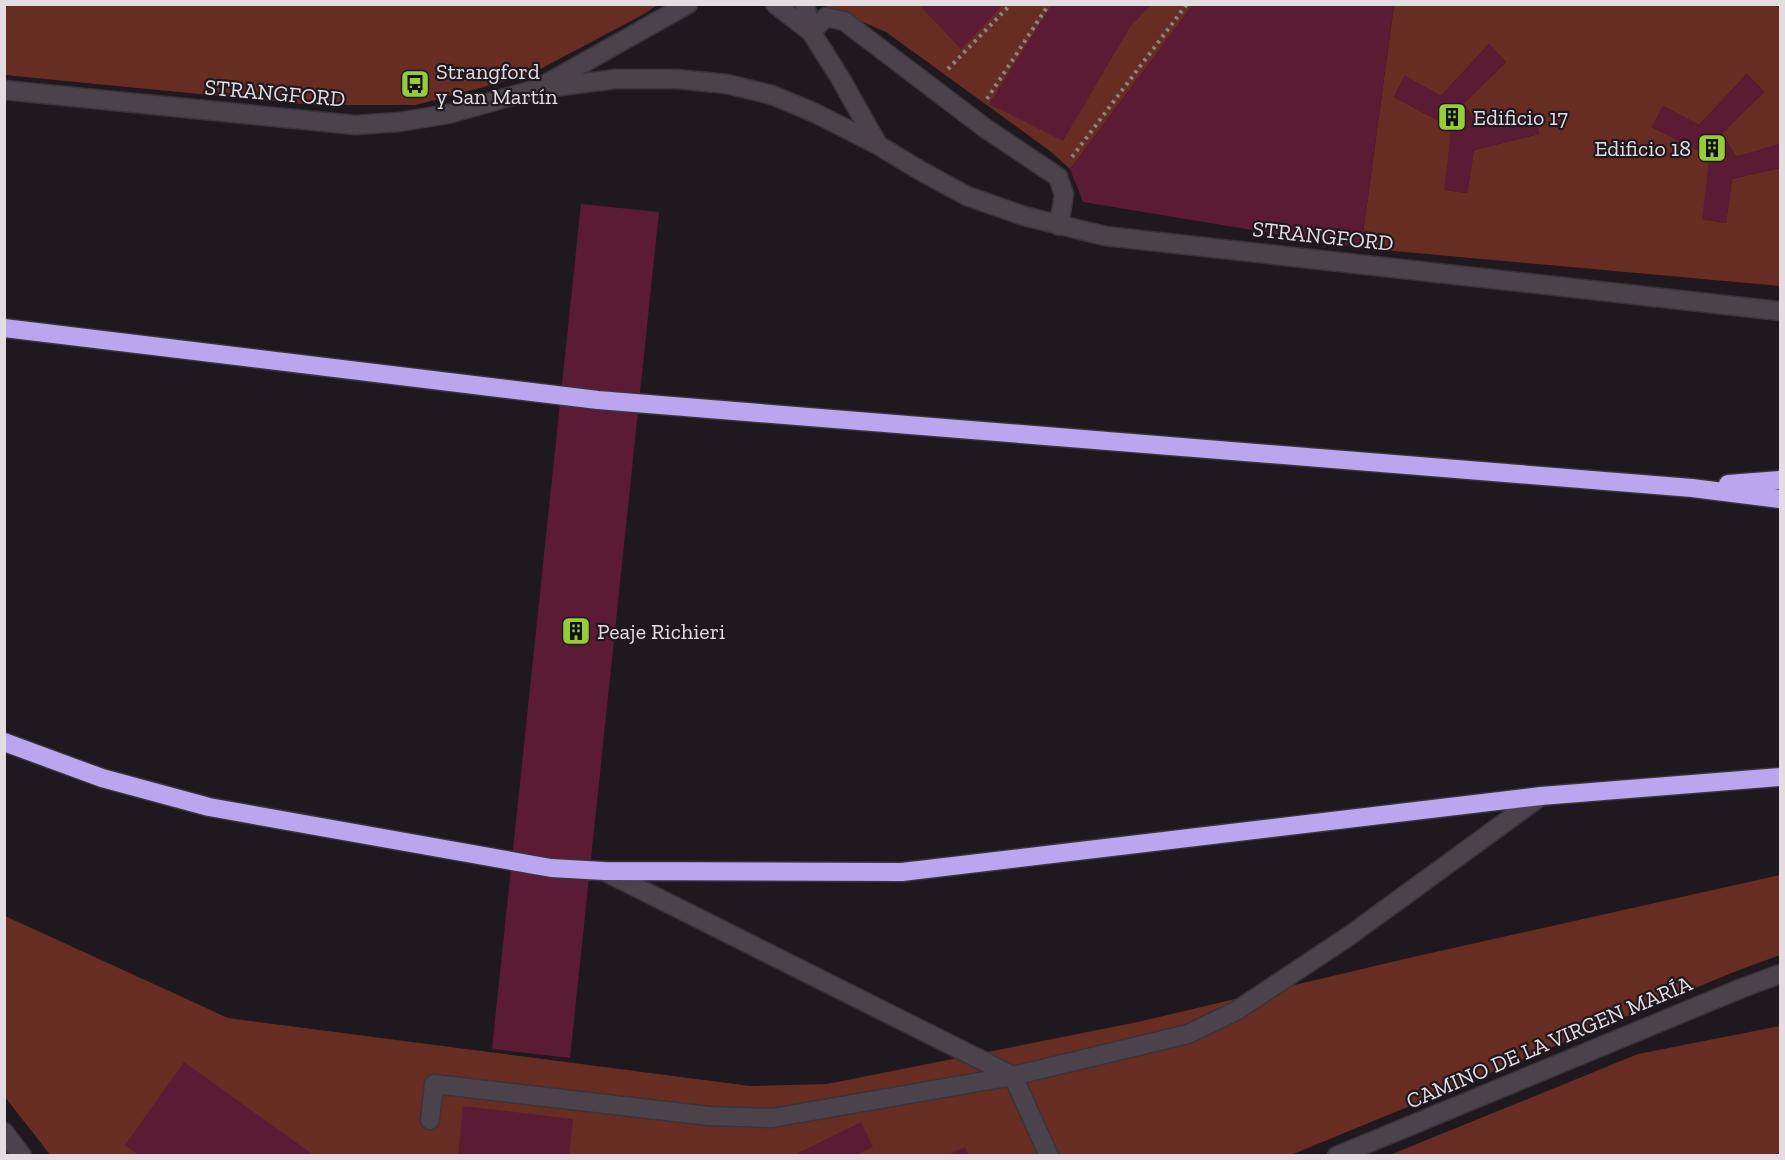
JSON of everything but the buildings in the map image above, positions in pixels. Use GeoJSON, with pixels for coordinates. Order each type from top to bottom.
{"type":"FeatureCollection","features":[{"type":"Feature","properties":{"kind":"highway"},"geometry":{"type":"LineString","coordinates":[[4,328],[598,400],[1692,488],[1780,499]]}},
{"type":"Feature","properties":{"kind":"highway"},"geometry":{"type":"LineString","coordinates":[[1692,488],[1780,480]]}},
{"type":"Feature","properties":{"kind":"highway"},"geometry":{"type":"LineString","coordinates":[[4,742],[102,778],[209,807],[551,868],[604,871],[902,872],[1541,796],[1780,777]]}},
{"type":"Feature","properties":{"kind":"highway"},"geometry":{"type":"LineString","coordinates":[[1724,780],[1780,787]]}},
{"type":"Feature","properties":{"kind":"street","name":"STRANGFORD"},"geometry":{"type":"LineString","coordinates":[[537,89],[688,4]]}},
{"type":"Feature","properties":{"kind":"street","name":"STRANGFORD"},"geometry":{"type":"LineString","coordinates":[[776,4],[811,32],[878,145]]}},
{"type":"Feature","properties":{"kind":"street"},"geometry":{"type":"LineString","coordinates":[[805,4],[811,32]]}},
{"type":"Feature","properties":{"kind":"street"},"geometry":{"type":"LineString","coordinates":[[811,32],[826,17],[844,21],[974,119],[1058,177],[1064,194],[1059,226]]}},
{"type":"Feature","properties":{"kind":"street","name":"STRANGFORD"},"geometry":{"type":"LineString","coordinates":[[4,90],[355,124],[399,122],[447,114],[537,89],[616,79],[678,79],[727,84],[772,96],[815,113],[878,145],[967,196],[1024,216],[1105,236],[1780,310]]}},
{"type":"Feature","properties":{"kind":"street"},"geometry":{"type":"LineString","coordinates":[[430,1120],[434,1084],[709,1116],[772,1118],[1012,1076],[1188,1034],[1236,1011],[1349,936],[1541,796]]}},
{"type":"Feature","properties":{"kind":"street"},"geometry":{"type":"LineString","coordinates":[[604,871],[1012,1076],[1049,1155]]}},
{"type":"Feature","properties":{"kind":"street","name":"CAMINO DE LA VIRGEN MARÍA"},"geometry":{"type":"LineString","coordinates":[[1337,1155],[1780,974]]}},
{"type":"Feature","properties":{"kind":"street"},"geometry":{"type":"LineString","coordinates":[[4,1132],[22,1155]]}},
{"type":"Feature","properties":{"kind":"path"},"geometry":{"type":"LineString","coordinates":[[931,87],[1011,4]]}},
{"type":"Feature","properties":{"kind":"path"},"geometry":{"type":"LineString","coordinates":[[974,119],[1048,4]]}},
{"type":"Feature","properties":{"kind":"path"},"geometry":{"type":"LineString","coordinates":[[1058,177],[1187,4]]}},
{"type":"Feature","properties":{"kind":"shaded area"},"geometry":{"type":"Polygon","coordinates":[[[4,5],[657,5],[529,75],[416,105],[313,105],[5,75],[4,5]]]}},
{"type":"Feature","properties":{"kind":"shaded area"},"geometry":{"type":"Polygon","coordinates":[[[823,5],[1193,5],[1070,169],[1050,151],[886,32],[823,5]]]}},
{"type":"Feature","properties":{"kind":"shaded area"},"geometry":{"type":"Polygon","coordinates":[[[1394,5],[1780,5],[1780,144],[1736,157],[1722,133],[1764,92],[1747,74],[1699,125],[1663,106],[1652,127],[1701,152],[1709,163],[1703,219],[1726,223],[1732,179],[1780,168],[1780,286],[1361,248],[1394,5]],[[1489,44],[1441,96],[1405,76],[1394,97],[1443,123],[1451,133],[1445,190],[1467,193],[1474,150],[1539,134],[1533,112],[1478,128],[1464,103],[1506,62],[1489,44]]]}},
{"type":"Feature","properties":{"kind":"shaded area"},"geometry":{"type":"Polygon","coordinates":[[[1780,875],[1780,955],[1291,1155],[51,1156],[5,1097],[5,916],[228,1018],[750,1086],[827,1084],[1138,1022],[1413,957],[1780,875]]]}},
{"type":"Feature","properties":{"kind":"shaded area"},"geometry":{"type":"Polygon","coordinates":[[[1780,1026],[1780,1155],[1390,1155],[1638,1054],[1780,1026]]]}},
{"type":"Feature","properties":{"kind":"place","name":"Strangford y San Martín"},"geometry":{"type":"Point","coordinates":[415,84]}},
{"type":"Feature","properties":{"kind":"place","name":"Edificio 17"},"geometry":{"type":"Point","coordinates":[1452,117]}},
{"type":"Feature","properties":{"kind":"place","name":"Edificio 18"},"geometry":{"type":"Point","coordinates":[1712,148]}},
{"type":"Feature","properties":{"kind":"place","name":"Peaje Richieri"},"geometry":{"type":"Point","coordinates":[576,631]}}]}
